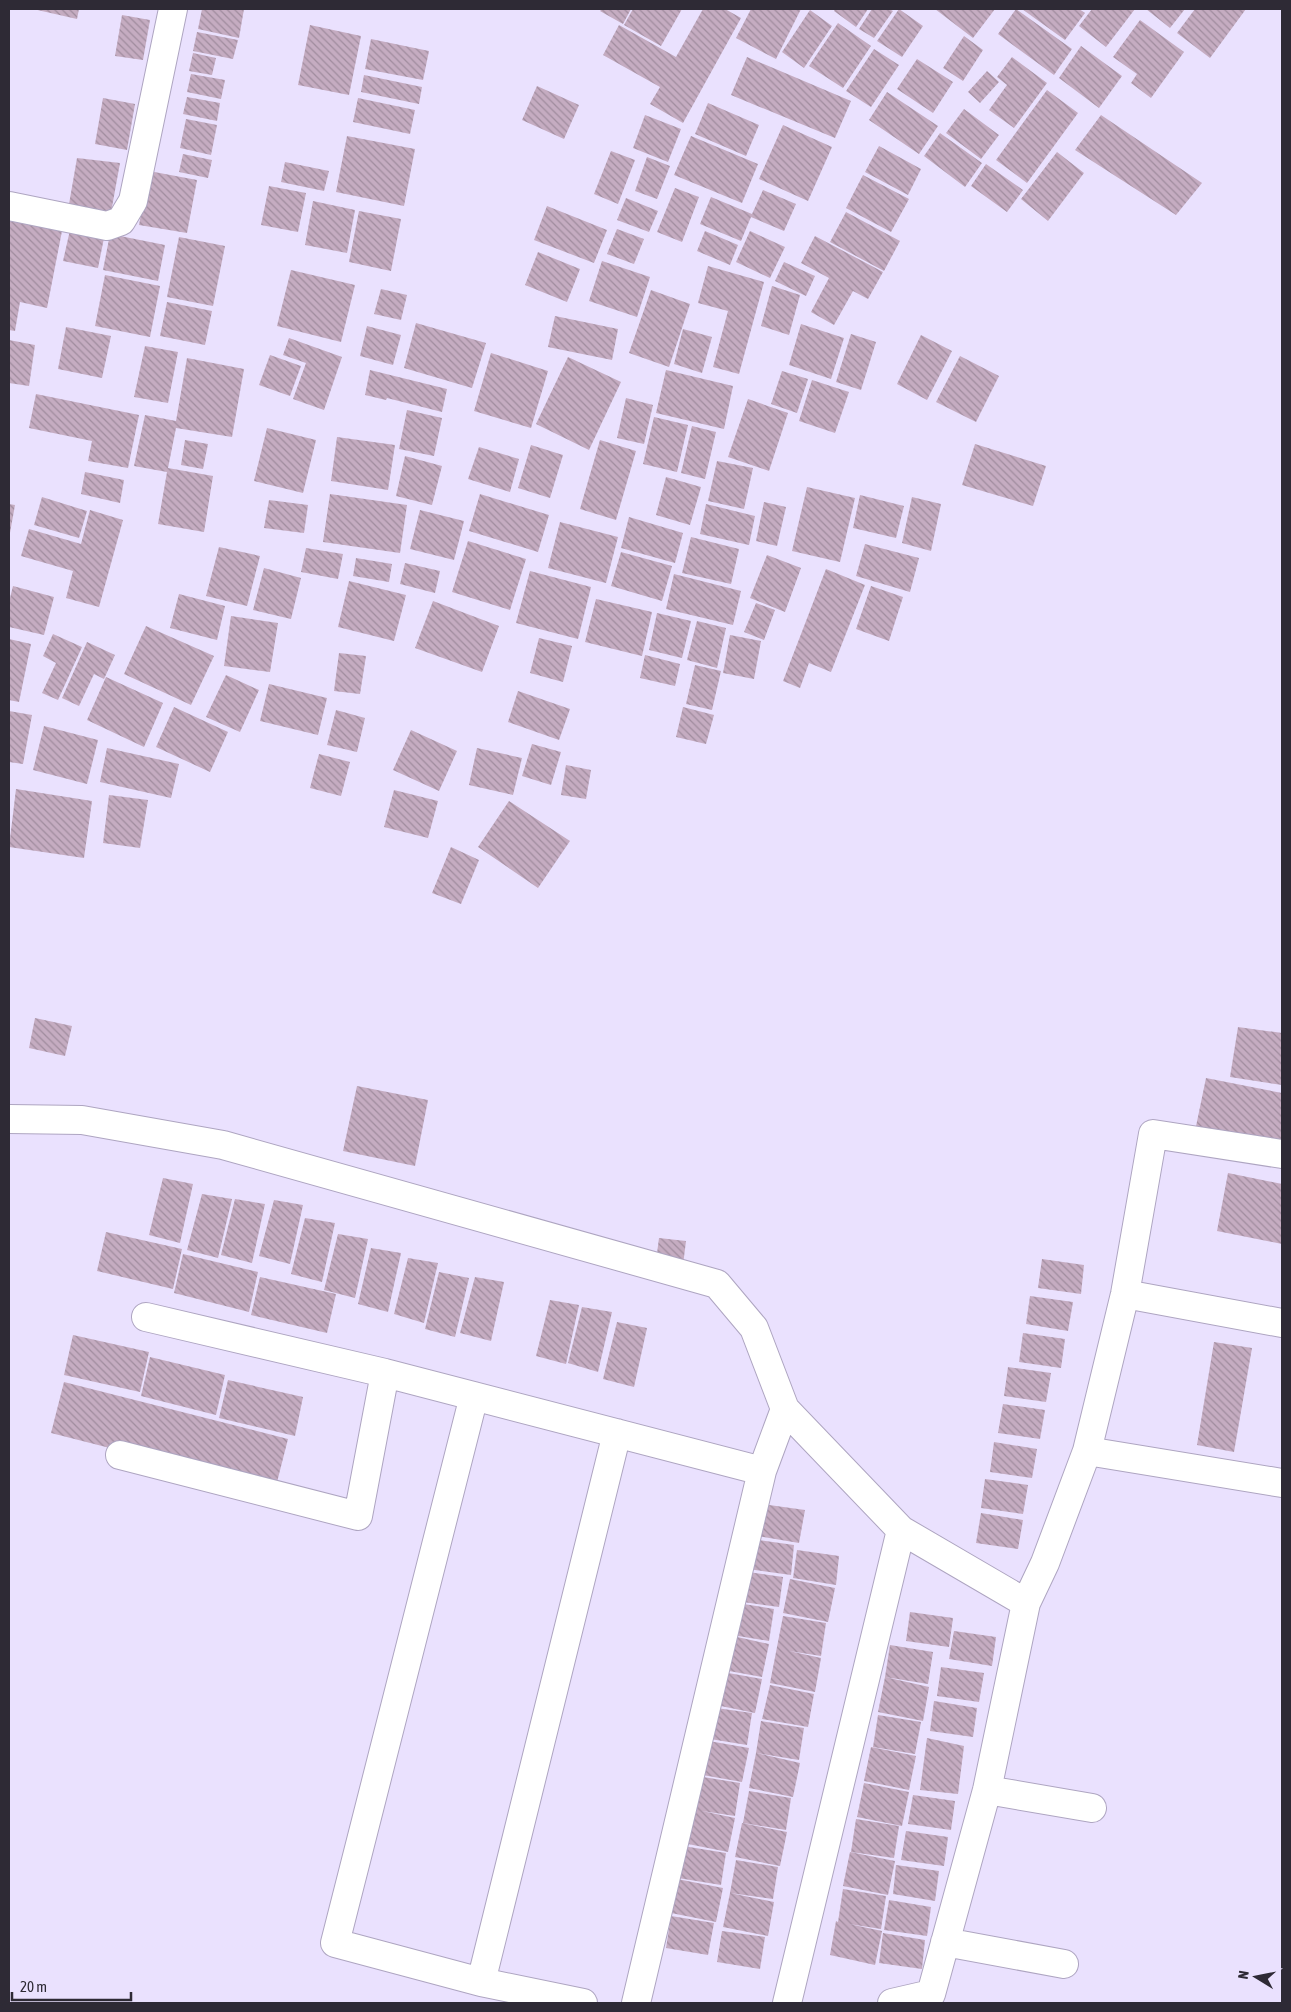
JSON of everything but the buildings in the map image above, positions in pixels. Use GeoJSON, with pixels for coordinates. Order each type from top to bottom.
{"type":"FeatureCollection","features":[{"type":"Feature","properties":{"kind":"street"},"geometry":{"type":"LineString","coordinates":[[9,206],[107,226],[121,221],[133,201],[174,9]]}},
{"type":"Feature","properties":{"kind":"street"},"geometry":{"type":"LineString","coordinates":[[9,1119],[82,1120],[223,1145],[717,1284],[754,1328],[785,1409],[901,1530],[1026,1603]]}},
{"type":"Feature","properties":{"kind":"street"},"geometry":{"type":"LineString","coordinates":[[892,2003],[931,1994],[987,1790],[1026,1603],[1045,1563],[1086,1451],[1125,1294],[1153,1134],[1282,1154]]}},
{"type":"Feature","properties":{"kind":"street"},"geometry":{"type":"LineString","coordinates":[[1125,1294],[1282,1324]]}},
{"type":"Feature","properties":{"kind":"street"},"geometry":{"type":"LineString","coordinates":[[146,1317],[385,1373],[762,1472]]}},
{"type":"Feature","properties":{"kind":"street"},"geometry":{"type":"LineString","coordinates":[[120,1455],[358,1516],[385,1373]]}},
{"type":"Feature","properties":{"kind":"street"},"geometry":{"type":"LineString","coordinates":[[474,1396],[335,1943],[481,1982],[583,2003]]}},
{"type":"Feature","properties":{"kind":"street"},"geometry":{"type":"LineString","coordinates":[[636,2003],[762,1472],[785,1409]]}},
{"type":"Feature","properties":{"kind":"street"},"geometry":{"type":"LineString","coordinates":[[481,1982],[617,1433]]}},
{"type":"Feature","properties":{"kind":"street"},"geometry":{"type":"LineString","coordinates":[[1086,1451],[1282,1483]]}},
{"type":"Feature","properties":{"kind":"street"},"geometry":{"type":"LineString","coordinates":[[787,2003],[901,1530]]}},
{"type":"Feature","properties":{"kind":"street"},"geometry":{"type":"LineString","coordinates":[[987,1790],[1092,1808]]}},
{"type":"Feature","properties":{"kind":"street"},"geometry":{"type":"LineString","coordinates":[[945,1942],[1064,1964]]}}]}
